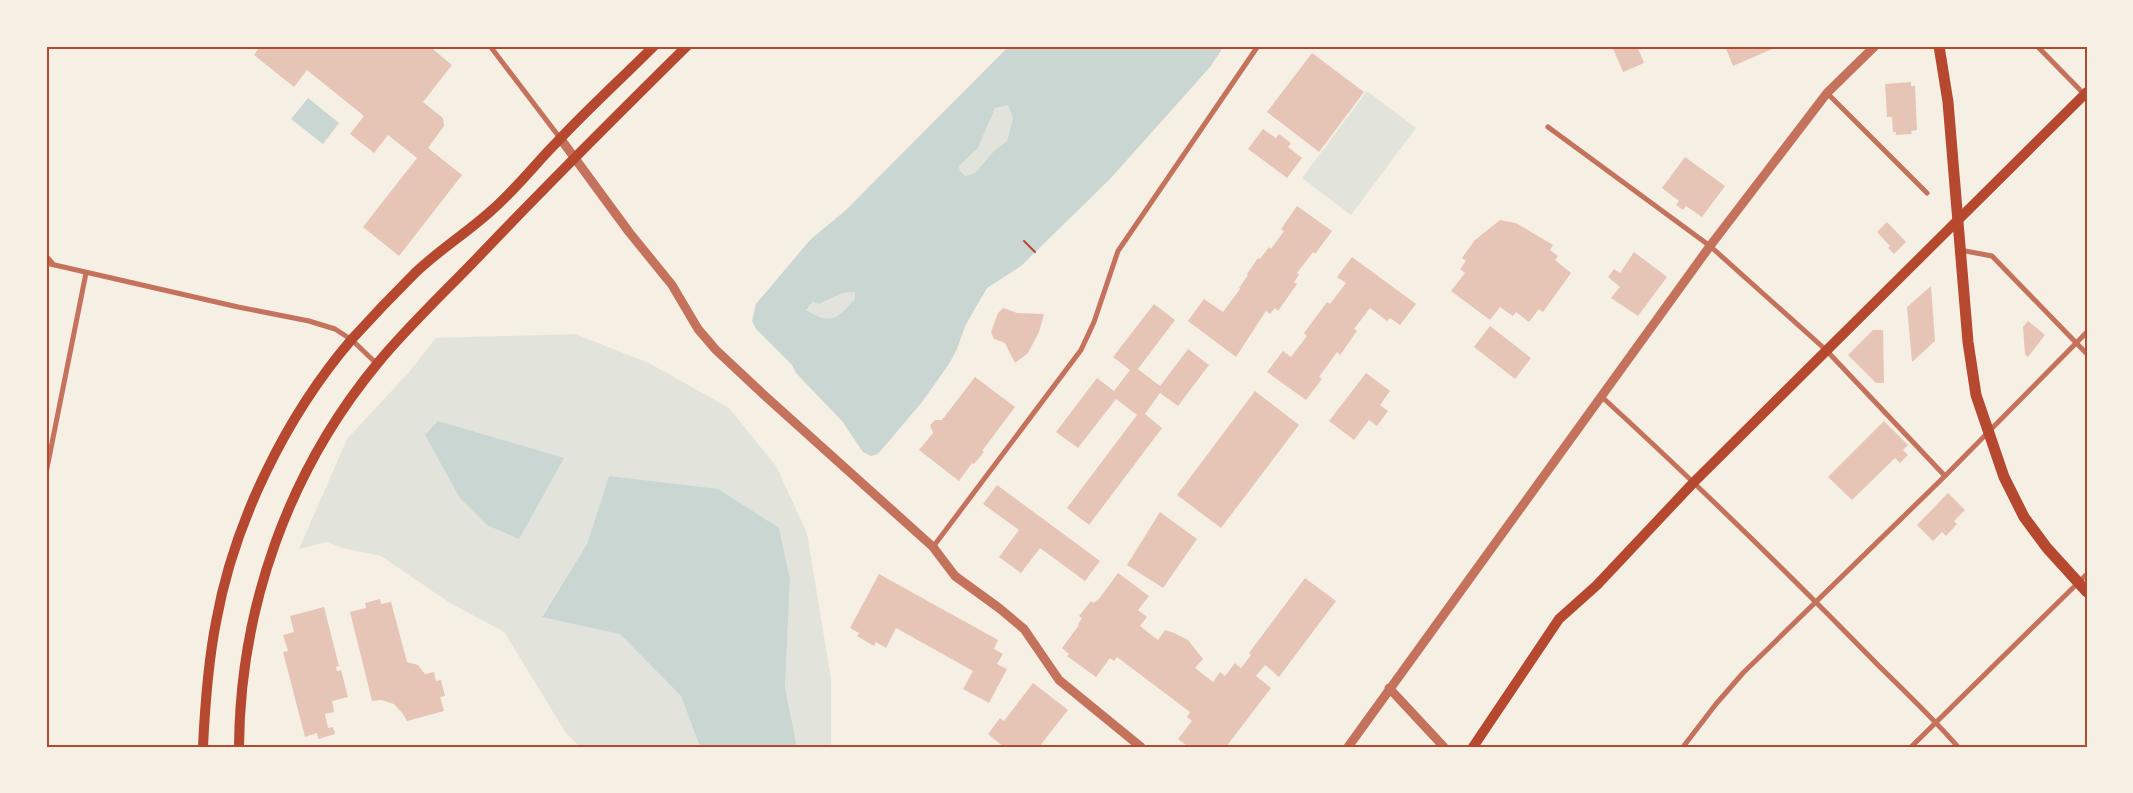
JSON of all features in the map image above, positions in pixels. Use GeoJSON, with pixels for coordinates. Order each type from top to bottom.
{"type":"FeatureCollection","features":[{"type":"Feature","properties":{"kind":"main road"},"geometry":{"type":"LineString","coordinates":[[203,747],[206,698],[216,619],[244,521],[281,444],[314,391],[352,340],[417,272],[493,210],[560,138],[654,46]]}},
{"type":"Feature","properties":{"kind":"main road"},"geometry":{"type":"LineString","coordinates":[[239,747],[242,687],[246,656],[255,606],[271,553],[290,504],[308,467],[344,407],[377,364],[575,157],[687,46]]}},
{"type":"Feature","properties":{"kind":"main road"},"geometry":{"type":"LineString","coordinates":[[1939,46],[1948,102],[1968,342],[1976,395],[1987,433],[2004,477],[2024,517],[2047,548],[2087,592]]}},
{"type":"Feature","properties":{"kind":"main road"},"geometry":{"type":"LineString","coordinates":[[1473,747],[1559,619],[1597,585],[1694,482],[1958,218],[2086,94]]}},
{"type":"Feature","properties":{"kind":"street"},"geometry":{"type":"LineString","coordinates":[[490,46],[575,157],[629,232],[672,285],[698,329],[716,350],[933,546],[955,576],[1024,628],[1059,680],[1141,747]]}},
{"type":"Feature","properties":{"kind":"street"},"geometry":{"type":"LineString","coordinates":[[933,546],[1081,350],[1094,322],[1118,251],[1258,46]]}},
{"type":"Feature","properties":{"kind":"street"},"geometry":{"type":"LineString","coordinates":[[1348,747],[1710,246],[1827,94],[1876,46]]}},
{"type":"Feature","properties":{"kind":"street"},"geometry":{"type":"LineString","coordinates":[[2037,46],[2086,94]]}},
{"type":"Feature","properties":{"kind":"street"},"geometry":{"type":"LineString","coordinates":[[1827,94],[1927,193]]}},
{"type":"Feature","properties":{"kind":"street"},"geometry":{"type":"LineString","coordinates":[[1548,127],[1710,246],[1826,350],[1945,476]]}},
{"type":"Feature","properties":{"kind":"street"},"geometry":{"type":"LineString","coordinates":[[1960,250],[1992,256],[2087,354]]}},
{"type":"Feature","properties":{"kind":"street"},"geometry":{"type":"LineString","coordinates":[[46,256],[53,264]]}},
{"type":"Feature","properties":{"kind":"street"},"geometry":{"type":"LineString","coordinates":[[46,263],[309,321],[335,329],[352,340],[377,364]]}},
{"type":"Feature","properties":{"kind":"street"},"geometry":{"type":"LineString","coordinates":[[46,473],[86,273]]}},
{"type":"Feature","properties":{"kind":"street"},"geometry":{"type":"LineString","coordinates":[[1683,747],[1743,673],[1945,476],[2087,332]]}},
{"type":"Feature","properties":{"kind":"street"},"geometry":{"type":"LineString","coordinates":[[1602,397],[1694,482],[1817,601],[1936,721],[1958,747]]}},
{"type":"Feature","properties":{"kind":"street"},"geometry":{"type":"LineString","coordinates":[[1911,747],[2087,574]]}},
{"type":"Feature","properties":{"kind":"street"},"geometry":{"type":"LineString","coordinates":[[1389,688],[1444,747]]}},
{"type":"Feature","properties":{"kind":"path"},"geometry":{"type":"LineString","coordinates":[[1024,241],[1035,252]]}},
{"type":"Feature","properties":{"kind":"shaded area"},"geometry":{"type":"Polygon","coordinates":[[[1009,46],[1224,46],[1210,67],[1110,179],[1021,266],[987,288],[965,326],[957,349],[949,364],[922,402],[878,454],[871,456],[863,452],[842,421],[796,373],[792,365],[756,329],[752,321],[756,304],[810,240],[846,210],[1009,46]],[[1008,105],[995,108],[978,148],[959,166],[960,171],[965,176],[975,173],[994,151],[1007,141],[1013,118],[1008,105]],[[855,292],[843,293],[819,304],[813,302],[806,310],[822,318],[834,318],[844,311],[855,299],[855,292]]]}},
{"type":"Feature","properties":{"kind":"shaded area"},"geometry":{"type":"Polygon","coordinates":[[[1367,91],[1416,128],[1351,215],[1302,178],[1367,91]]]}},
{"type":"Feature","properties":{"kind":"shaded area"},"geometry":{"type":"Polygon","coordinates":[[[308,98],[339,123],[323,144],[291,119],[308,98]]]}},
{"type":"Feature","properties":{"kind":"shaded area"},"geometry":{"type":"Polygon","coordinates":[[[1008,104],[1013,118],[1007,141],[994,151],[975,173],[965,176],[960,171],[959,166],[978,148],[995,107],[1008,104]]]}},
{"type":"Feature","properties":{"kind":"shaded area"},"geometry":{"type":"Polygon","coordinates":[[[855,292],[856,299],[844,311],[833,318],[822,318],[806,310],[813,302],[819,304],[843,293],[855,292]]]}},
{"type":"Feature","properties":{"kind":"shaded area"},"geometry":{"type":"Polygon","coordinates":[[[575,334],[649,363],[729,408],[776,466],[807,533],[831,679],[831,747],[797,747],[785,687],[790,580],[609,476],[587,544],[542,616],[620,634],[681,696],[700,747],[580,747],[566,733],[504,632],[450,603],[381,556],[346,549],[327,542],[299,549],[347,439],[410,371],[436,338],[575,334]]]}},
{"type":"Feature","properties":{"kind":"shaded area"},"geometry":{"type":"Polygon","coordinates":[[[438,421],[564,458],[519,539],[487,525],[460,498],[425,435],[438,421]]]}},
{"type":"Feature","properties":{"kind":"shaded area"},"geometry":{"type":"Polygon","coordinates":[[[609,476],[718,489],[779,528],[790,580],[785,687],[797,747],[700,747],[681,696],[620,634],[542,617],[587,544],[609,476]]]}},
{"type":"Feature","properties":{"kind":"building"},"geometry":{"type":"Polygon","coordinates":[[[260,46],[429,46],[452,65],[423,102],[443,118],[444,126],[428,148],[462,175],[399,256],[363,227],[417,158],[388,135],[374,153],[350,134],[364,116],[307,70],[294,87],[254,55],[260,46]]]}},
{"type":"Feature","properties":{"kind":"building"},"geometry":{"type":"Polygon","coordinates":[[[1612,46],[1637,46],[1644,63],[1623,72],[1612,46]]]}},
{"type":"Feature","properties":{"kind":"building"},"geometry":{"type":"Polygon","coordinates":[[[1725,46],[1779,46],[1733,66],[1725,46]]]}},
{"type":"Feature","properties":{"kind":"building"},"geometry":{"type":"Polygon","coordinates":[[[1312,53],[1364,92],[1319,152],[1267,112],[1312,53]]]}},
{"type":"Feature","properties":{"kind":"building"},"geometry":{"type":"Polygon","coordinates":[[[1911,82],[1911,86],[1915,86],[1917,130],[1911,131],[1912,134],[1896,135],[1896,132],[1893,132],[1892,117],[1887,117],[1885,84],[1911,82]]]}},
{"type":"Feature","properties":{"kind":"building"},"geometry":{"type":"Polygon","coordinates":[[[1263,129],[1276,138],[1279,134],[1291,143],[1288,147],[1302,158],[1287,178],[1248,149],[1263,129]]]}},
{"type":"Feature","properties":{"kind":"building"},"geometry":{"type":"Polygon","coordinates":[[[1685,157],[1725,186],[1702,217],[1686,206],[1683,210],[1676,205],[1679,201],[1662,188],[1685,157]]]}},
{"type":"Feature","properties":{"kind":"building"},"geometry":{"type":"Polygon","coordinates":[[[1297,206],[1332,231],[1315,254],[1313,252],[1297,273],[1299,275],[1294,282],[1297,284],[1278,311],[1275,308],[1270,314],[1266,311],[1236,357],[1188,321],[1204,299],[1223,312],[1240,289],[1258,258],[1260,259],[1269,247],[1271,249],[1284,231],[1281,229],[1297,206]]]}},
{"type":"Feature","properties":{"kind":"building"},"geometry":{"type":"Polygon","coordinates":[[[1500,220],[1516,223],[1553,245],[1550,250],[1558,256],[1555,260],[1571,273],[1543,312],[1539,309],[1529,322],[1516,312],[1513,316],[1500,307],[1490,320],[1451,291],[1465,273],[1460,269],[1466,261],[1462,258],[1475,240],[1500,220]]]}},
{"type":"Feature","properties":{"kind":"building"},"geometry":{"type":"Polygon","coordinates":[[[1887,222],[1906,242],[1894,254],[1888,248],[1890,246],[1877,232],[1887,222]]]}},
{"type":"Feature","properties":{"kind":"building"},"geometry":{"type":"Polygon","coordinates":[[[1634,252],[1667,277],[1638,316],[1611,298],[1620,287],[1608,277],[1614,269],[1620,273],[1634,252]]]}},
{"type":"Feature","properties":{"kind":"building"},"geometry":{"type":"Polygon","coordinates":[[[1352,257],[1416,304],[1400,325],[1390,318],[1387,321],[1370,308],[1354,329],[1357,331],[1340,355],[1337,352],[1319,377],[1322,379],[1306,400],[1267,372],[1283,351],[1291,357],[1307,336],[1304,333],[1327,302],[1330,304],[1346,283],[1337,277],[1352,257]]]}},
{"type":"Feature","properties":{"kind":"building"},"geometry":{"type":"Polygon","coordinates":[[[1931,286],[1935,341],[1912,362],[1907,307],[1931,286]]]}},
{"type":"Feature","properties":{"kind":"building"},"geometry":{"type":"Polygon","coordinates":[[[1154,304],[1175,320],[1138,369],[1160,386],[1188,349],[1209,365],[1178,406],[1160,393],[1145,414],[1162,428],[1089,525],[1067,508],[1137,415],[1116,399],[1078,448],[1056,432],[1097,378],[1114,391],[1130,370],[1113,357],[1154,304]]]}},
{"type":"Feature","properties":{"kind":"building"},"geometry":{"type":"Polygon","coordinates":[[[1003,308],[1017,313],[1044,314],[1039,332],[1028,353],[1015,363],[1005,343],[994,339],[991,332],[998,313],[1003,308]]]}},
{"type":"Feature","properties":{"kind":"building"},"geometry":{"type":"Polygon","coordinates":[[[2028,321],[2045,335],[2028,357],[2025,354],[2023,327],[2028,321]]]}},
{"type":"Feature","properties":{"kind":"building"},"geometry":{"type":"Polygon","coordinates":[[[1490,326],[1531,358],[1515,379],[1474,347],[1490,326]]]}},
{"type":"Feature","properties":{"kind":"building"},"geometry":{"type":"Polygon","coordinates":[[[1873,330],[1883,330],[1884,383],[1876,383],[1848,355],[1873,330]]]}},
{"type":"Feature","properties":{"kind":"building"},"geometry":{"type":"Polygon","coordinates":[[[1366,373],[1390,391],[1380,405],[1388,411],[1377,426],[1369,420],[1354,440],[1329,421],[1366,373]]]}},
{"type":"Feature","properties":{"kind":"building"},"geometry":{"type":"Polygon","coordinates":[[[975,377],[1015,407],[982,451],[984,452],[974,464],[972,463],[959,481],[919,450],[933,433],[930,425],[935,420],[942,420],[975,377]]]}},
{"type":"Feature","properties":{"kind":"building"},"geometry":{"type":"Polygon","coordinates":[[[1255,391],[1299,425],[1221,528],[1177,495],[1255,391]]]}},
{"type":"Feature","properties":{"kind":"building"},"geometry":{"type":"Polygon","coordinates":[[[1884,421],[1908,445],[1903,450],[1908,455],[1900,463],[1895,458],[1852,500],[1828,477],[1884,421]]]}},
{"type":"Feature","properties":{"kind":"building"},"geometry":{"type":"Polygon","coordinates":[[[997,485],[1100,561],[1085,581],[1040,548],[1021,573],[999,557],[1019,530],[983,504],[997,485]]]}},
{"type":"Feature","properties":{"kind":"building"},"geometry":{"type":"Polygon","coordinates":[[[1948,493],[1965,510],[1954,521],[1957,524],[1946,536],[1942,532],[1933,541],[1917,525],[1948,493]]]}},
{"type":"Feature","properties":{"kind":"building"},"geometry":{"type":"Polygon","coordinates":[[[1160,512],[1197,539],[1163,588],[1127,565],[1160,512]]]}},
{"type":"Feature","properties":{"kind":"building"},"geometry":{"type":"Polygon","coordinates":[[[1118,573],[1149,596],[1138,610],[1147,617],[1140,626],[1158,640],[1165,630],[1188,640],[1203,659],[1195,668],[1213,682],[1220,672],[1225,676],[1235,663],[1241,668],[1251,655],[1249,653],[1305,578],[1336,601],[1279,677],[1265,665],[1256,676],[1271,688],[1226,747],[1189,747],[1178,739],[1192,721],[1187,717],[1190,712],[1117,657],[1114,661],[1110,658],[1096,677],[1067,656],[1069,654],[1062,648],[1079,625],[1082,618],[1079,616],[1091,601],[1093,603],[1099,599],[1118,573]]]}},
{"type":"Feature","properties":{"kind":"building"},"geometry":{"type":"Polygon","coordinates":[[[879,574],[998,640],[994,649],[1003,654],[997,664],[1007,669],[989,703],[963,689],[973,671],[896,628],[886,648],[876,642],[874,646],[857,636],[859,633],[850,628],[879,574]]]}},
{"type":"Feature","properties":{"kind":"building"},"geometry":{"type":"Polygon","coordinates":[[[380,599],[381,604],[391,602],[407,662],[418,665],[425,674],[434,672],[436,681],[441,680],[445,696],[440,697],[444,711],[407,721],[394,704],[381,700],[372,701],[350,612],[366,608],[365,603],[380,599]]]}},
{"type":"Feature","properties":{"kind":"building"},"geometry":{"type":"Polygon","coordinates":[[[324,607],[339,666],[336,667],[337,671],[341,670],[348,697],[332,701],[334,712],[325,714],[328,728],[333,727],[335,734],[318,739],[317,733],[305,737],[283,652],[288,651],[283,635],[294,632],[290,616],[324,607]]]}},
{"type":"Feature","properties":{"kind":"building"},"geometry":{"type":"Polygon","coordinates":[[[1033,683],[1068,710],[1039,747],[1004,747],[988,734],[1000,718],[1004,721],[1033,683]]]}}]}
